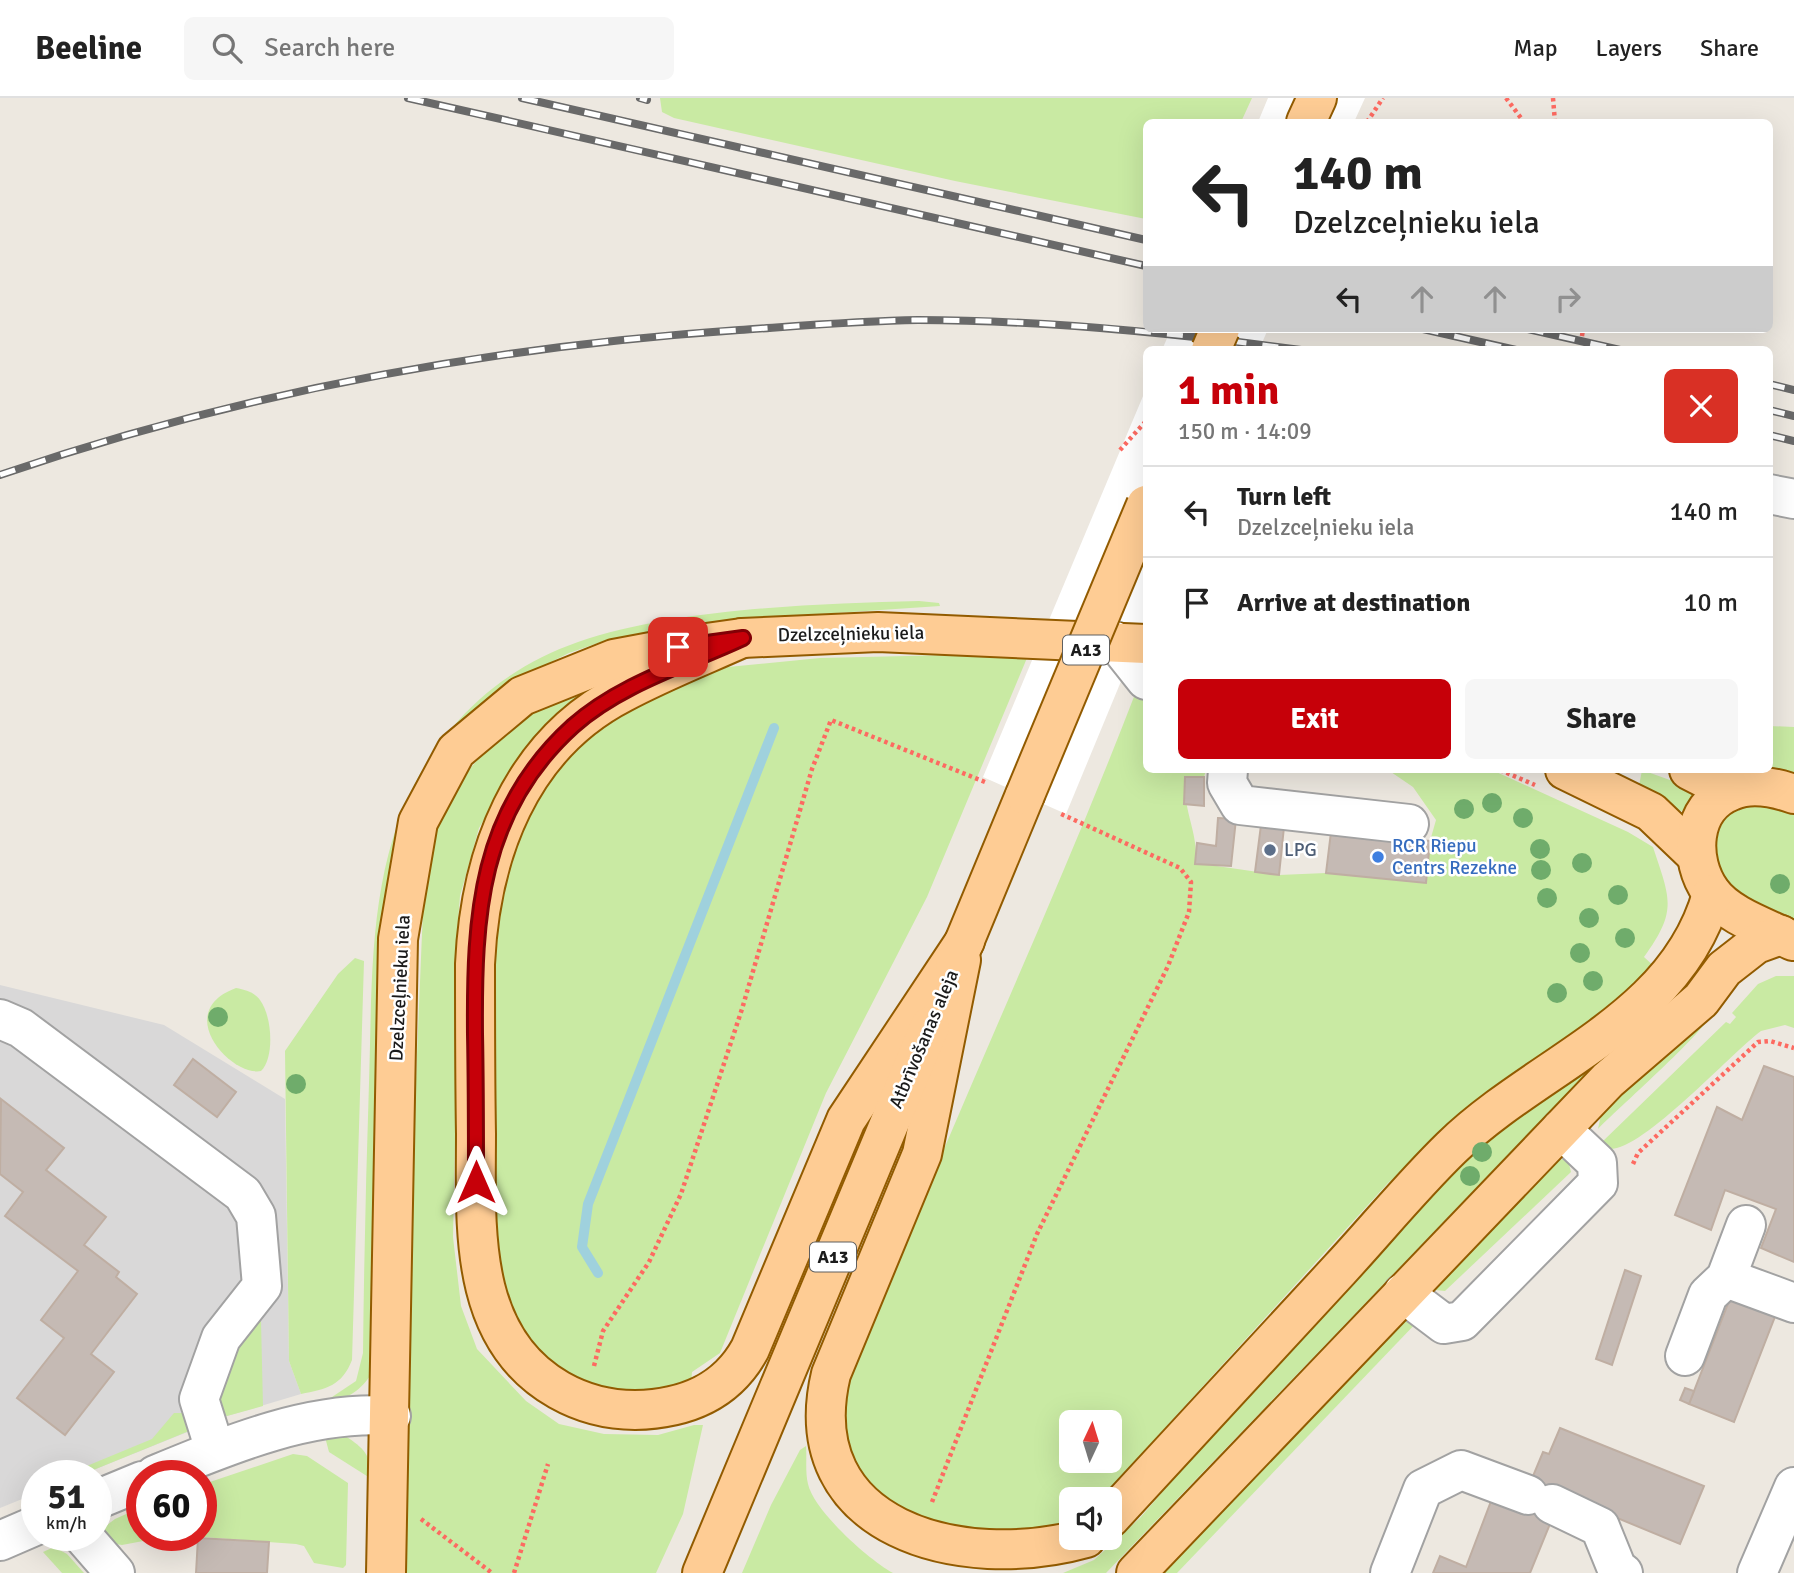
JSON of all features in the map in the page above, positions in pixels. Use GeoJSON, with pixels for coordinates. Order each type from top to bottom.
{"type":"FeatureCollection","features":[{"type":"Feature","properties":{"kind":"main road"},"geometry":{"type":"LineString","coordinates":[[1307,119],[1317,98]]}},
{"type":"Feature","properties":{"kind":"main road","name":"Atbrīvošanas aleja"},"geometry":{"type":"LineString","coordinates":[[702,1573],[1143,512]]}},
{"type":"Feature","properties":{"kind":"main road","name":"Dzelzceļnieku iela"},"geometry":{"type":"LineString","coordinates":[[386,1573],[398,939],[418,822],[456,751],[522,696],[614,659],[743,638],[904,632],[1130,643]]}},
{"type":"Feature","properties":{"kind":"main road"},"geometry":{"type":"LineString","coordinates":[[743,638],[621,693],[573,726],[530,777],[490,856],[477,921],[475,964],[476,1237],[485,1291],[495,1320],[511,1349],[526,1366],[569,1396],[614,1409],[673,1405],[712,1393],[727,1382],[750,1349],[846,1121],[965,941]]}},
{"type":"Feature","properties":{"kind":"main road"},"geometry":{"type":"LineString","coordinates":[[1695,773],[1730,791]]}},
{"type":"Feature","properties":{"kind":"main road"},"geometry":{"type":"LineString","coordinates":[[1551,778],[1651,812],[1695,855]]}},
{"type":"Feature","properties":{"kind":"main road"},"geometry":{"type":"LineString","coordinates":[[1787,938],[1726,907],[1712,894],[1699,873],[1695,855],[1696,831],[1707,808],[1730,791],[1753,786],[1773,787],[1794,794]]}},
{"type":"Feature","properties":{"kind":"main road"},"geometry":{"type":"LineString","coordinates":[[1122,1505],[1452,1147],[1520,1093],[1631,1016],[1670,974],[1692,942],[1705,918],[1712,894]]}},
{"type":"Feature","properties":{"kind":"main road"},"geometry":{"type":"LineString","coordinates":[[1136,1573],[1608,1080],[1701,1000],[1724,969],[1756,944],[1787,938]]}},
{"type":"Feature","properties":{"kind":"main road"},"geometry":{"type":"LineString","coordinates":[[965,941],[922,1154],[831,1374],[825,1401],[828,1456],[835,1478],[858,1513],[896,1547],[920,1560],[976,1573],[1007,1571],[1066,1550]]}},
{"type":"Feature","properties":{"kind":"street"},"geometry":{"type":"LineString","coordinates":[[1773,495],[1794,499]]}},
{"type":"Feature","properties":{"kind":"street"},"geometry":{"type":"LineString","coordinates":[[1130,643],[1143,674]]}},
{"type":"Feature","properties":{"kind":"street"},"geometry":{"type":"LineString","coordinates":[[1228,773],[1227,783],[1240,805],[1409,824]]}},
{"type":"Feature","properties":{"kind":"street"},"geometry":{"type":"LineString","coordinates":[[0,1019],[21,1028],[243,1194],[256,1216],[262,1286],[221,1338],[199,1399],[215,1450]]}},
{"type":"Feature","properties":{"kind":"street"},"geometry":{"type":"LineString","coordinates":[[1403,1293],[1444,1324],[1462,1321],[1598,1183],[1597,1163],[1561,1129]]}},
{"type":"Feature","properties":{"kind":"street"},"geometry":{"type":"LineString","coordinates":[[1685,1356],[1709,1295],[1726,1278],[1745,1225]]}},
{"type":"Feature","properties":{"kind":"street"},"geometry":{"type":"LineString","coordinates":[[1726,1278],[1794,1303]]}},
{"type":"Feature","properties":{"kind":"street"},"geometry":{"type":"LineString","coordinates":[[191,1460],[215,1450],[320,1421],[391,1416]]}},
{"type":"Feature","properties":{"kind":"street"},"geometry":{"type":"LineString","coordinates":[[1390,1573],[1423,1489],[1461,1470],[1540,1499],[1600,1527],[1617,1569],[1623,1573]]}},
{"type":"Feature","properties":{"kind":"street"},"geometry":{"type":"LineString","coordinates":[[1757,1573],[1794,1487]]}},
{"type":"Feature","properties":{"kind":"street"},"geometry":{"type":"LineString","coordinates":[[0,1541],[21,1532]]}},
{"type":"Feature","properties":{"kind":"street"},"geometry":{"type":"LineString","coordinates":[[96,1551],[115,1573]]}},
{"type":"Feature","properties":{"kind":"path"},"geometry":{"type":"LineString","coordinates":[[1369,119],[1383,98]]}},
{"type":"Feature","properties":{"kind":"path"},"geometry":{"type":"LineString","coordinates":[[1506,98],[1522,119]]}},
{"type":"Feature","properties":{"kind":"path"},"geometry":{"type":"LineString","coordinates":[[1553,98],[1555,119]]}},
{"type":"Feature","properties":{"kind":"path"},"geometry":{"type":"LineString","coordinates":[[1120,450],[1143,424]]}},
{"type":"Feature","properties":{"kind":"path"},"geometry":{"type":"LineString","coordinates":[[594,1366],[603,1331],[649,1262],[681,1194],[750,984],[812,769],[831,720],[985,782]]}},
{"type":"Feature","properties":{"kind":"path"},"geometry":{"type":"LineString","coordinates":[[1519,773],[1551,778]]}},
{"type":"Feature","properties":{"kind":"path"},"geometry":{"type":"LineString","coordinates":[[928,1512],[1037,1234],[1110,1090],[1168,966],[1189,912],[1191,882],[1180,868],[1059,813]]}},
{"type":"Feature","properties":{"kind":"path"},"geometry":{"type":"LineString","coordinates":[[1633,1165],[1638,1153],[1758,1042],[1770,1041],[1794,1048]]}},
{"type":"Feature","properties":{"kind":"path"},"geometry":{"type":"LineString","coordinates":[[514,1573],[548,1464]]}},
{"type":"Feature","properties":{"kind":"path"},"geometry":{"type":"LineString","coordinates":[[387,1497],[404,1505],[492,1573]]}},
{"type":"Feature","properties":{"kind":"shaded area"},"geometry":{"type":"Polygon","coordinates":[[[0,985],[164,1025],[285,1099],[289,1361],[301,1394],[227,1416],[112,1462],[112,1460],[21,1460],[21,1499],[0,1508],[0,985]]]}},
{"type":"Feature","properties":{"kind":"green space"},"geometry":{"type":"Polygon","coordinates":[[[660,98],[1252,98],[1242,119],[1143,119],[1143,218],[955,181],[674,118],[662,112],[660,98]]]}},
{"type":"Feature","properties":{"kind":"green space"},"geometry":{"type":"Polygon","coordinates":[[[919,601],[939,603],[940,606],[747,619],[601,642],[569,653],[519,678],[425,779],[372,1373],[354,1392],[329,1403],[329,1399],[356,1381],[363,1353],[372,989],[380,897],[389,852],[403,809],[424,767],[452,728],[493,688],[525,666],[578,642],[617,631],[702,615],[747,610],[919,601]]]}},
{"type":"Feature","properties":{"kind":"green space"},"geometry":{"type":"Polygon","coordinates":[[[951,655],[1027,658],[927,897],[826,1093],[720,1353],[692,1372],[691,1384],[645,1394],[607,1391],[572,1381],[530,1350],[502,1297],[491,1240],[488,936],[526,812],[556,767],[601,722],[662,688],[728,667],[820,658],[951,655]]]}},
{"type":"Feature","properties":{"kind":"green space"},"geometry":{"type":"Polygon","coordinates":[[[593,686],[552,721],[516,766],[479,828],[460,896],[455,960],[457,1047],[453,1237],[461,1306],[477,1349],[526,1401],[559,1424],[604,1434],[658,1435],[703,1425],[683,1514],[656,1573],[403,1573],[410,1225],[424,885],[436,833],[454,788],[488,747],[526,712],[593,686]]]}},
{"type":"Feature","properties":{"kind":"green space"},"geometry":{"type":"Polygon","coordinates":[[[1137,689],[1143,692],[1143,773],[1205,773],[1204,777],[1185,778],[1196,863],[1279,875],[1326,873],[1426,883],[1430,841],[1436,820],[1413,787],[1392,773],[1499,773],[1628,832],[1653,847],[1664,880],[1668,904],[1662,927],[1644,957],[1657,969],[1644,984],[1439,1139],[1388,1183],[1111,1487],[1059,1487],[1059,1529],[996,1554],[855,1487],[837,1417],[947,1143],[1137,689]]]}},
{"type":"Feature","properties":{"kind":"green space"},"geometry":{"type":"Polygon","coordinates":[[[1773,726],[1794,727],[1794,786],[1731,773],[1773,773],[1773,726]]]}},
{"type":"Feature","properties":{"kind":"green space"},"geometry":{"type":"Polygon","coordinates":[[[1641,773],[1650,773],[1698,791],[1686,809],[1681,811],[1638,791],[1641,773]]]}},
{"type":"Feature","properties":{"kind":"green space"},"geometry":{"type":"Polygon","coordinates":[[[1746,798],[1794,811],[1794,927],[1726,894],[1707,832],[1746,798]]]}},
{"type":"Feature","properties":{"kind":"green space"},"geometry":{"type":"Polygon","coordinates":[[[355,958],[364,961],[352,1360],[343,1376],[332,1385],[301,1394],[289,1361],[285,1051],[338,974],[355,958]]]}},
{"type":"Feature","properties":{"kind":"green space"},"geometry":{"type":"Polygon","coordinates":[[[1776,976],[1794,976],[1794,1028],[1785,1025],[1761,1031],[1663,1119],[1623,1146],[1608,1149],[1602,1142],[1726,1022],[1730,1024],[1736,1017],[1732,1013],[1758,984],[1776,976]]]}},
{"type":"Feature","properties":{"kind":"green space"},"geometry":{"type":"Polygon","coordinates":[[[1678,987],[1688,996],[1544,1117],[1106,1573],[1063,1573],[1094,1560],[1105,1550],[1122,1550],[1122,1534],[1140,1518],[1422,1190],[1678,987]]]}},
{"type":"Feature","properties":{"kind":"green space"},"geometry":{"type":"Polygon","coordinates":[[[236,988],[258,997],[267,1016],[270,1047],[261,1071],[249,1070],[223,1054],[213,1041],[208,1026],[208,1012],[217,999],[236,988]]]}},
{"type":"Feature","properties":{"kind":"green space"},"geometry":{"type":"Polygon","coordinates":[[[1709,1016],[1678,1053],[1598,1129],[1602,1110],[1709,1016]]]}},
{"type":"Feature","properties":{"kind":"green space"},"geometry":{"type":"Polygon","coordinates":[[[1559,1159],[1568,1160],[1571,1172],[1445,1291],[1435,1290],[1433,1285],[1559,1159]]]}},
{"type":"Feature","properties":{"kind":"green space"},"geometry":{"type":"Polygon","coordinates":[[[1404,1318],[1419,1320],[1177,1573],[1159,1573],[1404,1318]]]}},
{"type":"Feature","properties":{"kind":"green space"},"geometry":{"type":"Polygon","coordinates":[[[261,1321],[263,1406],[227,1416],[220,1413],[214,1375],[256,1322],[261,1321]]]}},
{"type":"Feature","properties":{"kind":"green space"},"geometry":{"type":"Polygon","coordinates":[[[174,1413],[185,1413],[189,1431],[112,1462],[112,1460],[101,1460],[152,1439],[174,1413]]]}},
{"type":"Feature","properties":{"kind":"green space"},"geometry":{"type":"Polygon","coordinates":[[[345,1436],[357,1444],[368,1458],[370,1478],[329,1452],[325,1437],[345,1436]]]}},
{"type":"Feature","properties":{"kind":"green space"},"geometry":{"type":"Polygon","coordinates":[[[806,1446],[808,1484],[820,1507],[857,1546],[893,1573],[742,1573],[771,1505],[800,1450],[806,1446]]]}},
{"type":"Feature","properties":{"kind":"green space"},"geometry":{"type":"Polygon","coordinates":[[[293,1454],[307,1456],[348,1483],[346,1565],[343,1568],[314,1563],[304,1546],[217,1538],[217,1480],[293,1454]]]}},
{"type":"Feature","properties":{"kind":"green space"},"geometry":{"type":"Polygon","coordinates":[[[126,1514],[126,1544],[112,1543],[112,1521],[126,1514]]]}},
{"type":"Feature","properties":{"kind":"green space"},"geometry":{"type":"Polygon","coordinates":[[[61,1551],[84,1573],[62,1573],[43,1552],[61,1551]]]}},
{"type":"Feature","properties":{"kind":"pier"},"geometry":{"type":"Polygon","coordinates":[[[1268,98],[1365,98],[1355,119],[1259,119],[1268,98]]]}},
{"type":"Feature","properties":{"kind":"pier"},"geometry":{"type":"Polygon","coordinates":[[[1169,333],[1266,333],[1261,346],[1164,346],[1169,333]]]}},
{"type":"Feature","properties":{"kind":"pier"},"geometry":{"type":"Polygon","coordinates":[[[1143,396],[1143,628],[1066,814],[983,777],[1143,396]]]}},
{"type":"Feature","properties":{"kind":"building"},"geometry":{"type":"Polygon","coordinates":[[[1185,777],[1204,777],[1204,806],[1184,804],[1185,777]]]}},
{"type":"Feature","properties":{"kind":"building"},"geometry":{"type":"Polygon","coordinates":[[[1218,818],[1236,819],[1231,866],[1195,864],[1197,843],[1216,846],[1218,818]]]}},
{"type":"Feature","properties":{"kind":"building","name":"LPG"},"geometry":{"type":"Polygon","coordinates":[[[1261,825],[1284,827],[1279,875],[1255,872],[1261,825]]]}},
{"type":"Feature","properties":{"kind":"building","name":"RCR Riepu Centrs Rezekne"},"geometry":{"type":"Polygon","coordinates":[[[1331,832],[1430,841],[1426,883],[1326,873],[1331,832]]]}},
{"type":"Feature","properties":{"kind":"building"},"geometry":{"type":"Polygon","coordinates":[[[193,1059],[236,1092],[217,1117],[174,1085],[193,1059]]]}},
{"type":"Feature","properties":{"kind":"building"},"geometry":{"type":"Polygon","coordinates":[[[1764,1066],[1794,1077],[1794,1262],[1761,1248],[1776,1209],[1725,1190],[1711,1230],[1675,1215],[1717,1107],[1742,1120],[1764,1066]]]}},
{"type":"Feature","properties":{"kind":"building"},"geometry":{"type":"Polygon","coordinates":[[[1,1099],[64,1148],[46,1170],[106,1217],[84,1245],[119,1272],[116,1277],[137,1294],[91,1354],[114,1372],[65,1435],[17,1398],[64,1338],[41,1320],[78,1271],[5,1216],[23,1192],[0,1174],[1,1099]]]}},
{"type":"Feature","properties":{"kind":"building"},"geometry":{"type":"Polygon","coordinates":[[[1625,1270],[1641,1276],[1612,1365],[1596,1359],[1625,1270]]]}},
{"type":"Feature","properties":{"kind":"building"},"geometry":{"type":"Polygon","coordinates":[[[1731,1296],[1776,1314],[1734,1422],[1689,1404],[1731,1296]]]}},
{"type":"Feature","properties":{"kind":"building"},"geometry":{"type":"Polygon","coordinates":[[[1685,1388],[1694,1391],[1689,1404],[1680,1400],[1685,1388]]]}},
{"type":"Feature","properties":{"kind":"building"},"geometry":{"type":"Polygon","coordinates":[[[1560,1428],[1704,1486],[1680,1544],[1557,1493],[1552,1519],[1530,1573],[1433,1573],[1440,1556],[1466,1567],[1493,1496],[1531,1481],[1543,1452],[1549,1454],[1560,1428]]]}},
{"type":"Feature","properties":{"kind":"building"},"geometry":{"type":"Polygon","coordinates":[[[217,1539],[269,1542],[267,1573],[196,1573],[197,1551],[217,1551],[217,1539]]]}},
{"type":"Feature","properties":{"kind":"waterway"},"geometry":{"type":"LineString","coordinates":[[598,1273],[582,1247],[588,1204],[774,728]]}},
{"type":"Feature","properties":{"kind":"railway"},"geometry":{"type":"LineString","coordinates":[[408,98],[1143,265]]}},
{"type":"Feature","properties":{"kind":"railway"},"geometry":{"type":"LineString","coordinates":[[522,98],[1143,239]]}},
{"type":"Feature","properties":{"kind":"railway"},"geometry":{"type":"LineString","coordinates":[[640,98],[647,100]]}},
{"type":"Feature","properties":{"kind":"railway"},"geometry":{"type":"LineString","coordinates":[[0,475],[181,420],[273,398],[365,378],[551,348],[739,330],[918,320],[1014,322],[1143,332]]}},
{"type":"Feature","properties":{"kind":"railway"},"geometry":{"type":"LineString","coordinates":[[1153,333],[1269,346]]}},
{"type":"Feature","properties":{"kind":"railway"},"geometry":{"type":"LineString","coordinates":[[1441,333],[1498,346]]}},
{"type":"Feature","properties":{"kind":"railway"},"geometry":{"type":"LineString","coordinates":[[1546,333],[1602,346]]}},
{"type":"Feature","properties":{"kind":"railway"},"geometry":{"type":"LineString","coordinates":[[1773,385],[1794,390]]}},
{"type":"Feature","properties":{"kind":"railway"},"geometry":{"type":"LineString","coordinates":[[1773,411],[1794,416]]}},
{"type":"Feature","properties":{"kind":"railway"},"geometry":{"type":"LineString","coordinates":[[1773,436],[1794,441]]}},
{"type":"Feature","properties":{"kind":"place","name":"LPG"},"geometry":{"type":"Point","coordinates":[1270,850]}},
{"type":"Feature","properties":{"kind":"place","name":"RCR Riepu Centrs Rezekne"},"geometry":{"type":"Point","coordinates":[1378,857]}},
{"type":"Feature","properties":{"kind":"route"},"geometry":{"type":"LineString","coordinates":[[476,1182],[475,964],[477,921],[490,856],[515,800],[547,755],[573,726],[621,693],[743,638],[678,647]]}}]}
